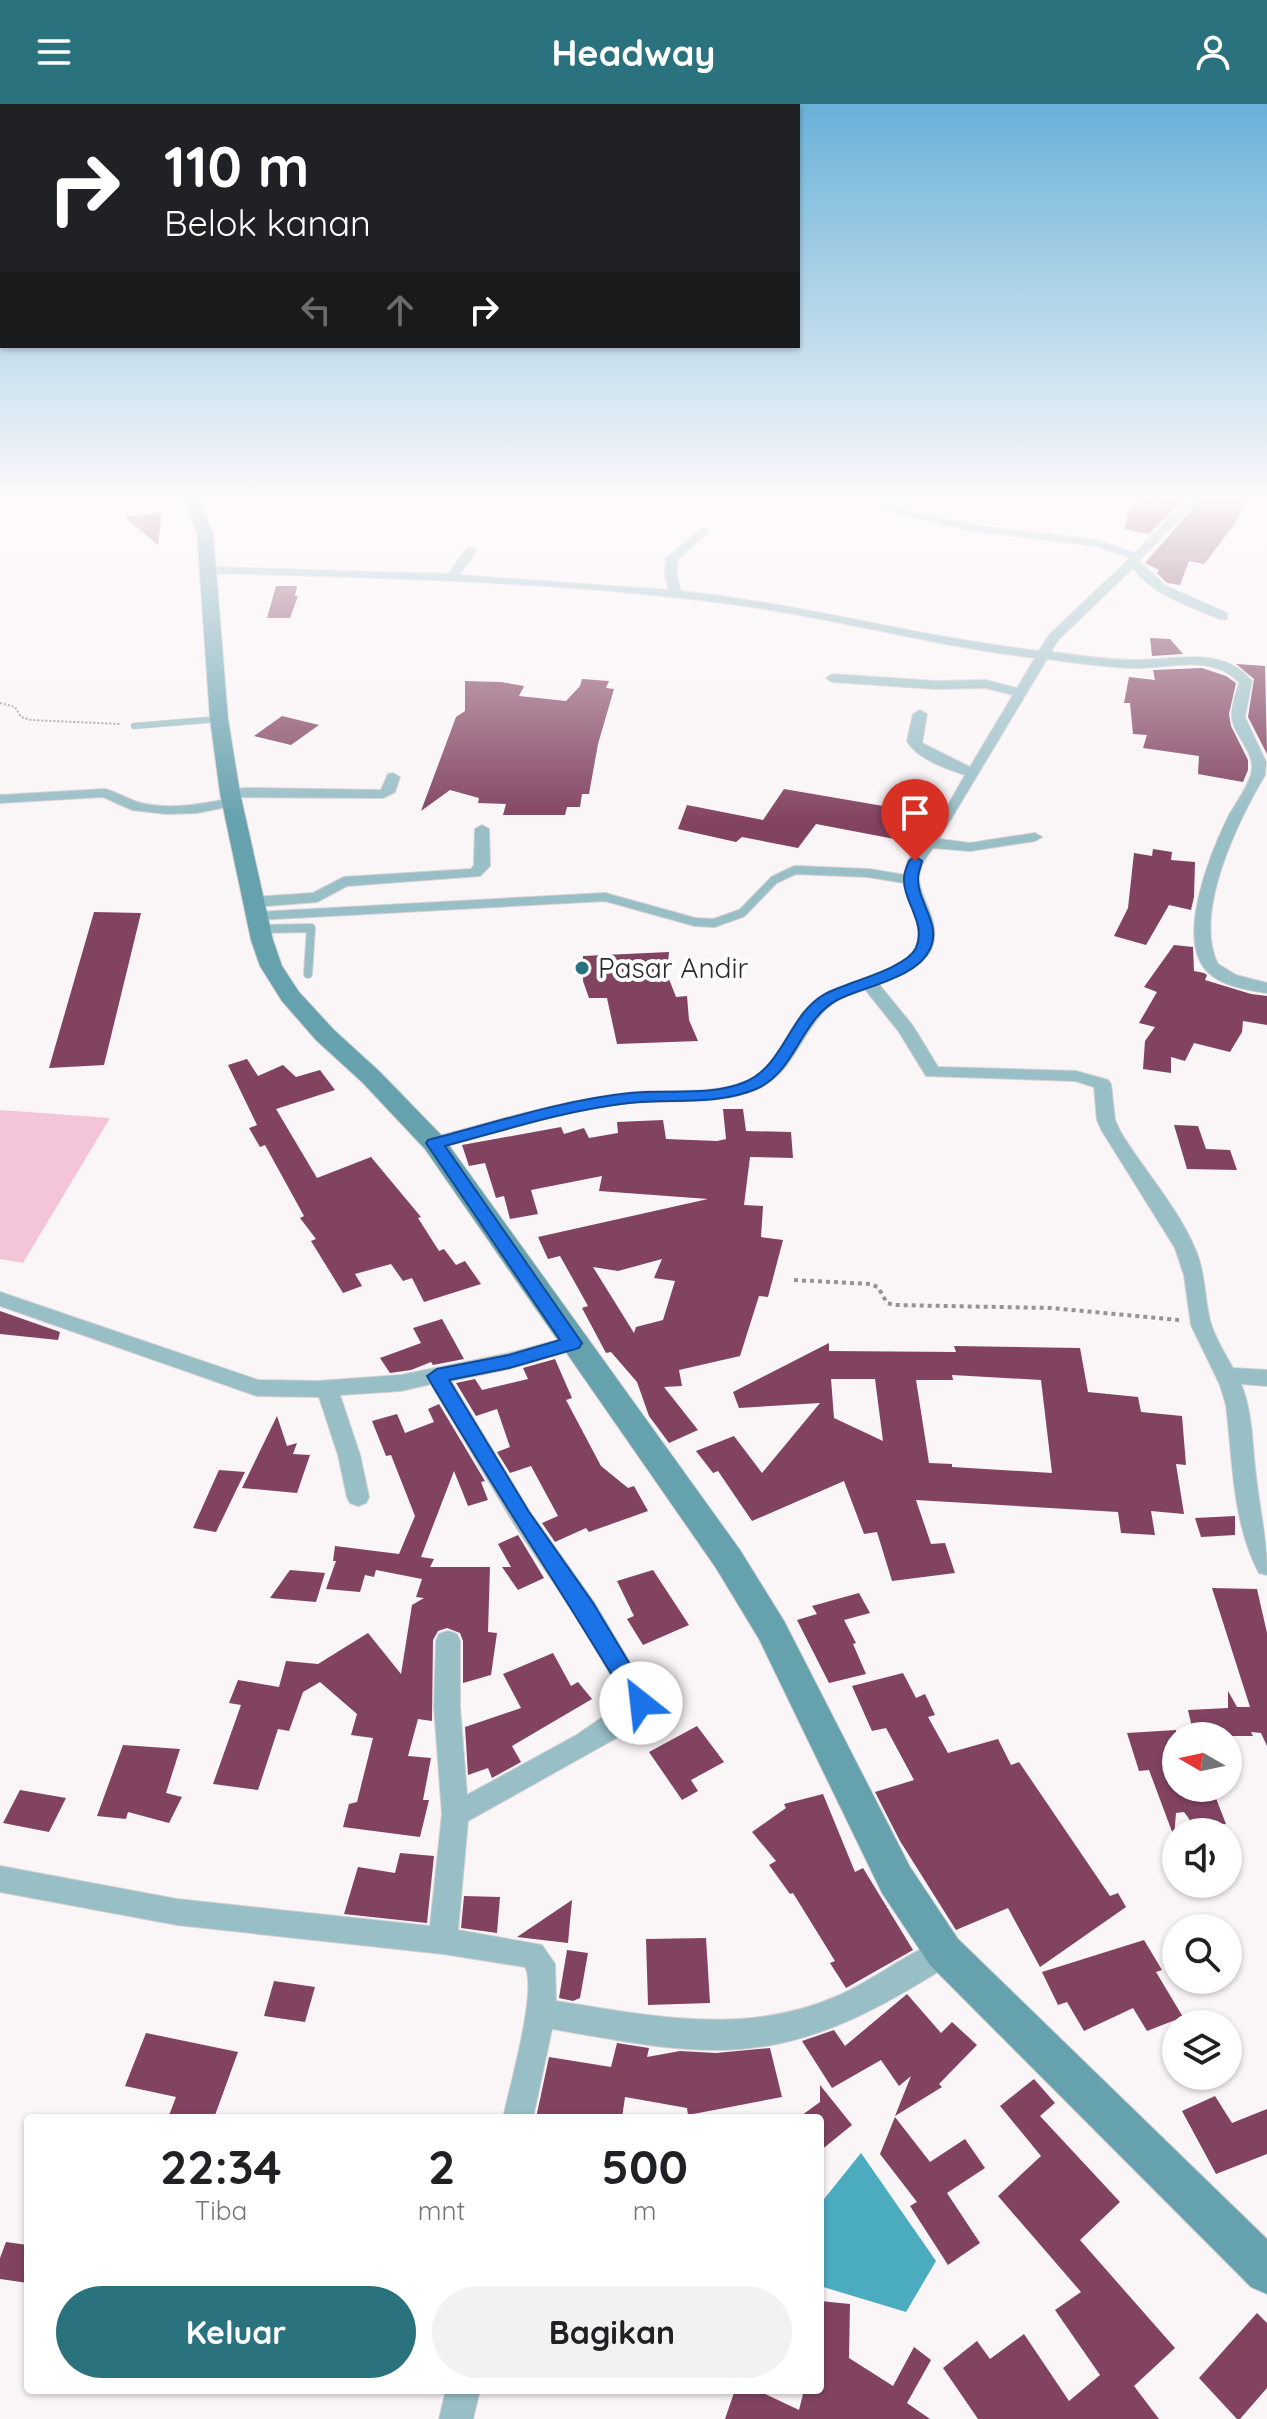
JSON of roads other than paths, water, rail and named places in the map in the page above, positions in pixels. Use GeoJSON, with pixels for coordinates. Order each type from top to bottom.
{"type":"FeatureCollection","features":[{"type":"Feature","properties":{"kind":"main road"},"geometry":{"type":"LineString","coordinates":[[211,606],[219,719],[231,797],[271,966],[290,996],[434,1143],[728,1559],[772,1631],[896,1880],[944,1952],[1267,2271]]}},
{"type":"Feature","properties":{"kind":"street"},"geometry":{"type":"LineString","coordinates":[[766,606],[1043,656],[1134,664],[1201,660],[1227,666],[1246,681],[1238,717],[1243,735],[1259,762],[1258,775],[1213,867],[1206,905],[1204,951],[1210,965],[1224,976],[1267,988]]}},
{"type":"Feature","properties":{"kind":"street"},"geometry":{"type":"LineString","coordinates":[[434,1143],[566,1110],[629,1098],[719,1094],[750,1086],[772,1074],[820,1005],[867,980],[904,969],[916,960],[925,946],[926,925],[911,880],[915,861],[932,843],[1053,638],[1086,606]]}},
{"type":"Feature","properties":{"kind":"street"},"geometry":{"type":"LineString","coordinates":[[1200,606],[1223,616]]}},
{"type":"Feature","properties":{"kind":"street"},"geometry":{"type":"LineString","coordinates":[[832,678],[935,685],[985,684],[1021,693]]}},
{"type":"Feature","properties":{"kind":"street"},"geometry":{"type":"LineString","coordinates":[[920,714],[914,741],[916,745],[952,766],[974,773]]}},
{"type":"Feature","properties":{"kind":"street"},"geometry":{"type":"LineString","coordinates":[[1243,735],[1267,737]]}},
{"type":"Feature","properties":{"kind":"street"},"geometry":{"type":"LineString","coordinates":[[0,799],[105,793],[137,807],[197,809],[231,797],[279,790],[322,795],[383,794],[388,792],[393,777]]}},
{"type":"Feature","properties":{"kind":"street"},"geometry":{"type":"LineString","coordinates":[[257,916],[317,897],[344,882],[475,873],[482,866],[482,829]]}},
{"type":"Feature","properties":{"kind":"street"},"geometry":{"type":"LineString","coordinates":[[932,843],[970,847],[1035,837]]}},
{"type":"Feature","properties":{"kind":"street"},"geometry":{"type":"LineString","coordinates":[[867,980],[907,1030],[932,1072],[1076,1076],[1102,1084],[1105,1117],[1110,1130],[1152,1192],[1188,1254],[1194,1272],[1202,1331],[1227,1375],[1236,1401],[1247,1506],[1267,1566]]}},
{"type":"Feature","properties":{"kind":"street"},"geometry":{"type":"LineString","coordinates":[[0,1299],[257,1388],[327,1388],[401,1383],[509,1361],[573,1343]]}},
{"type":"Feature","properties":{"kind":"street"},"geometry":{"type":"LineString","coordinates":[[1227,1375],[1267,1378]]}},
{"type":"Feature","properties":{"kind":"street"},"geometry":{"type":"LineString","coordinates":[[437,1376],[522,1518],[585,1609],[641,1703],[639,1708],[618,1722],[529,1776],[455,1814]]}},
{"type":"Feature","properties":{"kind":"street"},"geometry":{"type":"LineString","coordinates":[[327,1388],[349,1455],[358,1497]]}},
{"type":"Feature","properties":{"kind":"street"},"geometry":{"type":"LineString","coordinates":[[443,1941],[455,1814],[447,1707],[448,1641]]}},
{"type":"Feature","properties":{"kind":"street"},"geometry":{"type":"LineString","coordinates":[[0,1879],[177,1912],[443,1941],[532,1955],[540,1963],[542,1971],[540,2013],[519,2114]]}},
{"type":"Feature","properties":{"kind":"street"},"geometry":{"type":"LineString","coordinates":[[540,2013],[693,2034],[741,2035],[784,2029],[874,1996],[944,1952]]}},
{"type":"Feature","properties":{"kind":"street"},"geometry":{"type":"LineString","coordinates":[[456,2419],[462,2394]]}},
{"type":"Feature","properties":{"kind":"lane"},"geometry":{"type":"LineString","coordinates":[[134,726],[219,719]]}},
{"type":"Feature","properties":{"kind":"lane"},"geometry":{"type":"LineString","coordinates":[[257,916],[605,897],[695,922],[714,923],[742,913],[774,880],[795,870],[868,873],[911,880]]}},
{"type":"Feature","properties":{"kind":"lane"},"geometry":{"type":"LineString","coordinates":[[257,916],[311,928],[308,974]]}},
{"type":"Feature","properties":{"kind":"water"},"geometry":{"type":"Polygon","coordinates":[[[861,2153],[936,2261],[906,2312],[824,2287],[824,2199],[861,2153]]]}},
{"type":"Feature","properties":{"kind":"place","name":"Pasar Andir"},"geometry":{"type":"Point","coordinates":[582,968]}}]}
